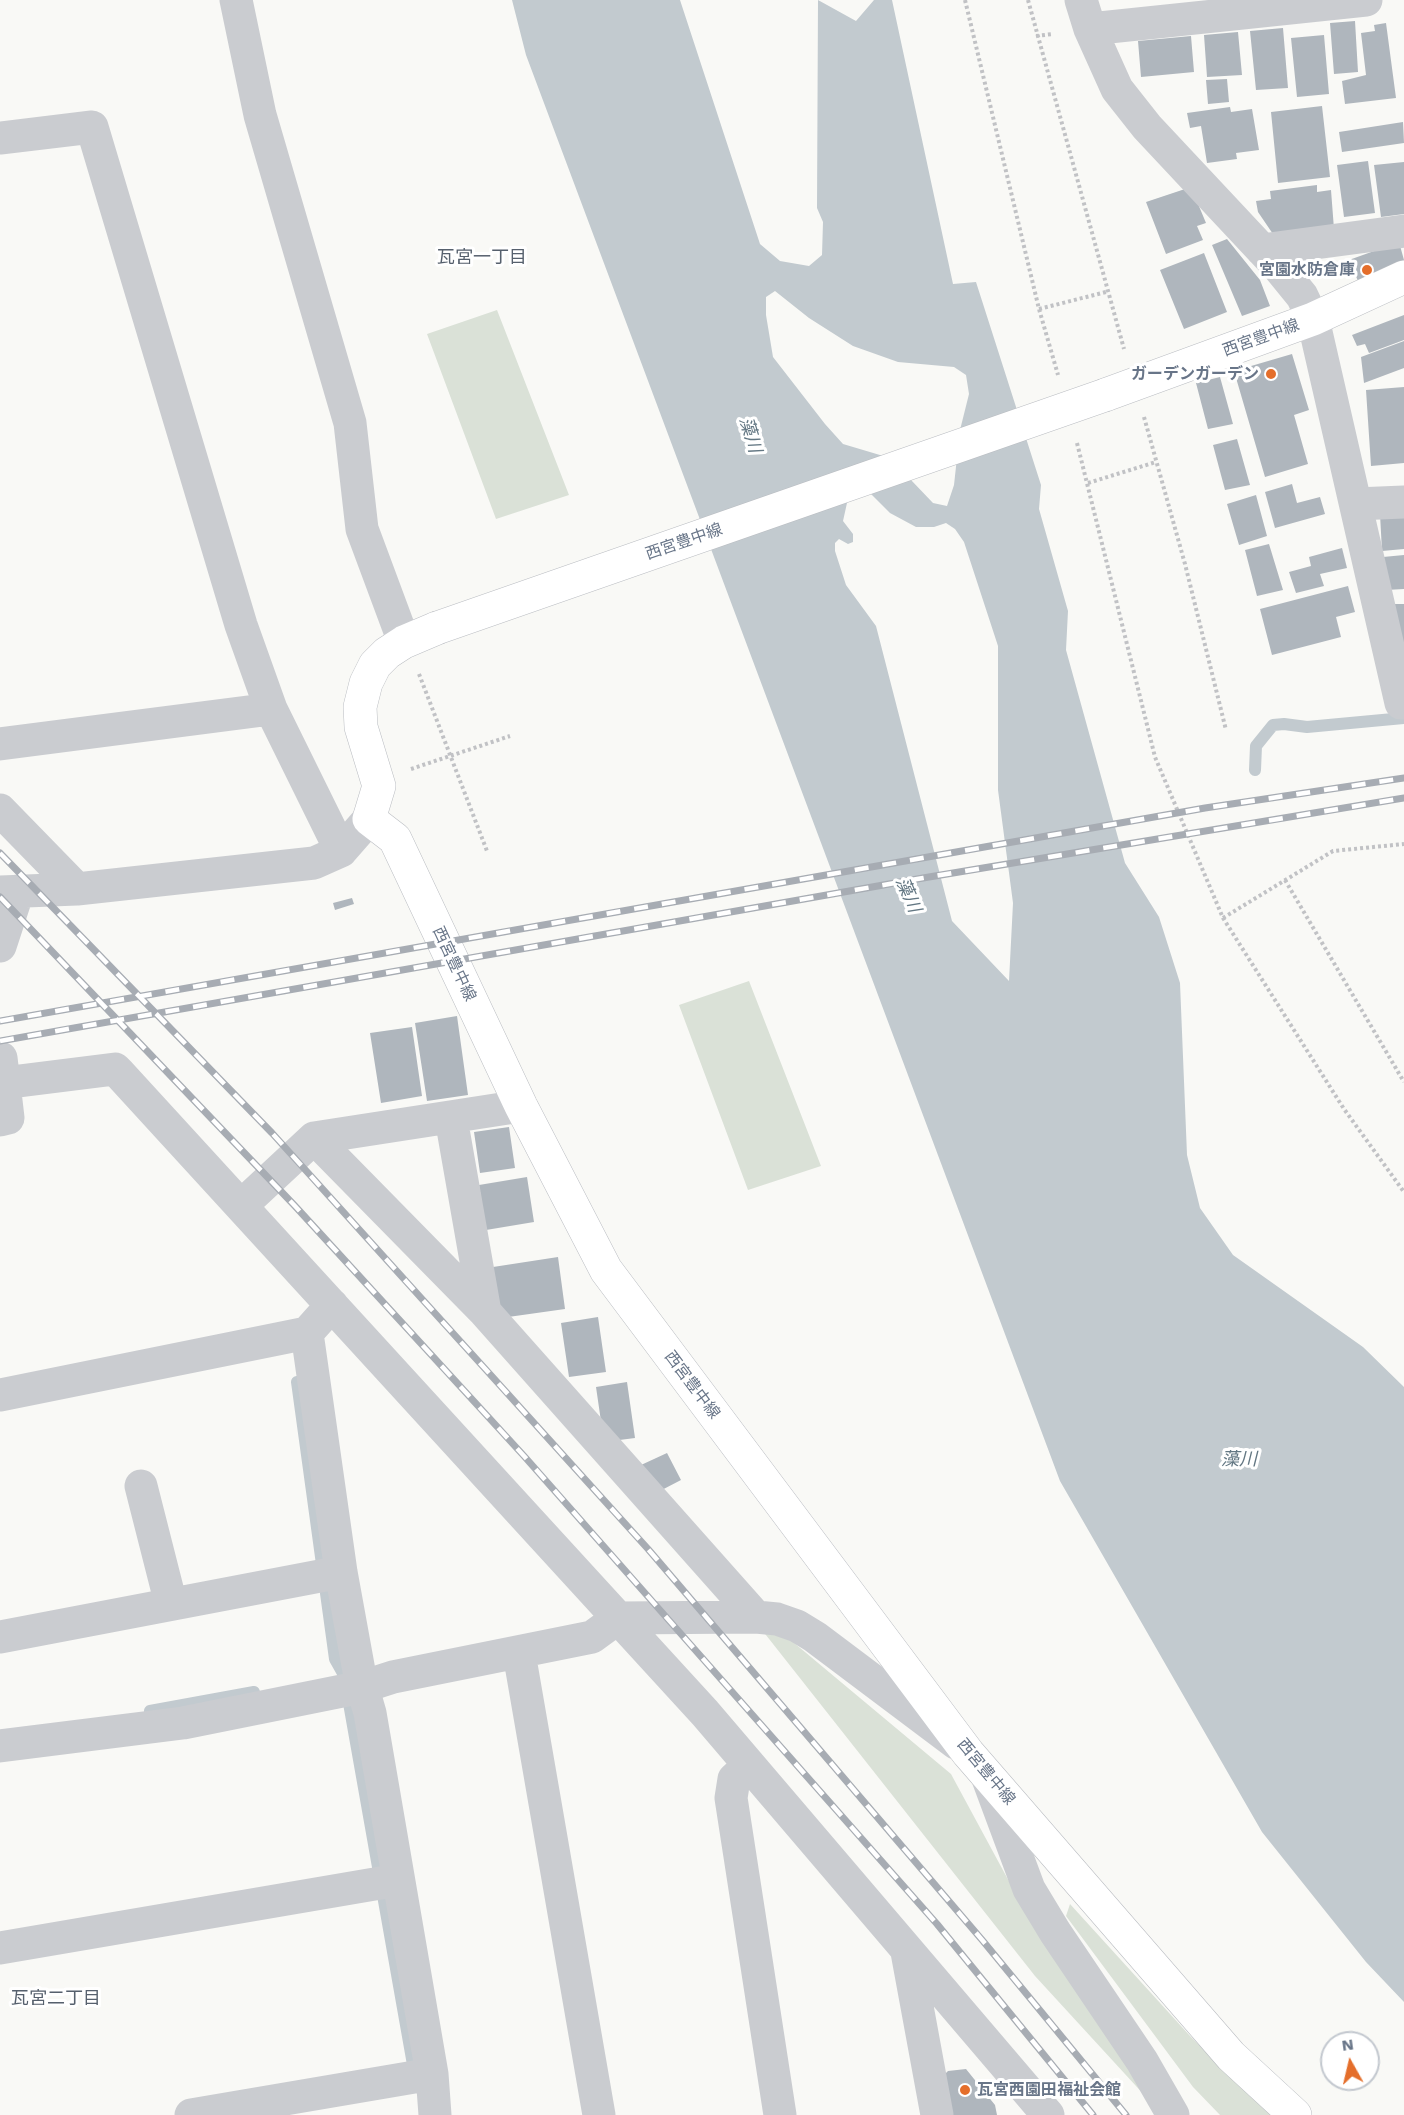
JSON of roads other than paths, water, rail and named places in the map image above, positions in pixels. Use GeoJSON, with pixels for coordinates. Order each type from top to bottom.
{"type":"FeatureCollection","features":[{"type":"Feature","properties":{"kind":"main road","name":"西宮豊中線"},"geometry":{"type":"LineString","coordinates":[[1295,2115],[1231,2056],[977,1764],[606,1270],[521,1106],[395,839],[369,819],[380,786],[361,727],[360,707],[366,683],[375,665],[411,660],[437,628],[1120,389],[1313,319],[1404,278]]}},
{"type":"Feature","properties":{"kind":"street"},"geometry":{"type":"LineString","coordinates":[[237,0],[260,116],[350,423],[362,529],[411,660]]}},
{"type":"Feature","properties":{"kind":"street"},"geometry":{"type":"LineString","coordinates":[[1366,0],[1085,15],[1118,89],[1147,127],[1302,296],[1313,319],[1401,703],[1404,703]]}},
{"type":"Feature","properties":{"kind":"street"},"geometry":{"type":"LineString","coordinates":[[0,138],[92,127],[241,625],[271,709],[341,851]]}},
{"type":"Feature","properties":{"kind":"street"},"geometry":{"type":"LineString","coordinates":[[1262,250],[1404,231]]}},
{"type":"Feature","properties":{"kind":"street"},"geometry":{"type":"LineString","coordinates":[[1356,504],[1404,502]]}},
{"type":"Feature","properties":{"kind":"street"},"geometry":{"type":"LineString","coordinates":[[0,744],[271,709]]}},
{"type":"Feature","properties":{"kind":"street"},"geometry":{"type":"LineString","coordinates":[[0,810],[77,889]]}},
{"type":"Feature","properties":{"kind":"street"},"geometry":{"type":"LineString","coordinates":[[0,946],[9,891],[77,889],[314,863],[341,851],[369,819]]}},
{"type":"Feature","properties":{"kind":"street"},"geometry":{"type":"LineString","coordinates":[[0,1120],[8,1118],[2,1070],[115,1069],[618,1618],[749,1765],[1048,2115]]}},
{"type":"Feature","properties":{"kind":"street"},"geometry":{"type":"LineString","coordinates":[[241,1206],[314,1138],[521,1106]]}},
{"type":"Feature","properties":{"kind":"street"},"geometry":{"type":"LineString","coordinates":[[451,1118],[485,1312]]}},
{"type":"Feature","properties":{"kind":"street"},"geometry":{"type":"LineString","coordinates":[[314,1138],[485,1312],[756,1617]]}},
{"type":"Feature","properties":{"kind":"street"},"geometry":{"type":"LineString","coordinates":[[0,1395],[307,1333],[332,1305]]}},
{"type":"Feature","properties":{"kind":"street"},"geometry":{"type":"LineString","coordinates":[[307,1333],[340,1572],[362,1687],[370,1713],[432,2074],[435,2115]]}},
{"type":"Feature","properties":{"kind":"street"},"geometry":{"type":"LineString","coordinates":[[141,1486],[171,1604]]}},
{"type":"Feature","properties":{"kind":"street"},"geometry":{"type":"LineString","coordinates":[[0,1637],[340,1572]]}},
{"type":"Feature","properties":{"kind":"street"},"geometry":{"type":"LineString","coordinates":[[0,1746],[183,1723],[362,1687],[393,1677],[592,1637],[618,1618],[756,1617],[797,1626],[977,1764],[1029,1889],[1055,1932],[1142,2061],[1173,2115]]}},
{"type":"Feature","properties":{"kind":"street"},"geometry":{"type":"LineString","coordinates":[[519,1653],[599,2115]]}},
{"type":"Feature","properties":{"kind":"street"},"geometry":{"type":"LineString","coordinates":[[749,1765],[734,1779],[731,1798],[780,2115]]}},
{"type":"Feature","properties":{"kind":"street"},"geometry":{"type":"LineString","coordinates":[[0,1948],[398,1880]]}},
{"type":"Feature","properties":{"kind":"street"},"geometry":{"type":"LineString","coordinates":[[907,1949],[937,2115]]}},
{"type":"Feature","properties":{"kind":"street"},"geometry":{"type":"LineString","coordinates":[[191,2115],[432,2074]]}},
{"type":"Feature","properties":{"kind":"water","name":"藻川"},"geometry":{"type":"Polygon","coordinates":[[[512,0],[680,0],[760,244],[780,261],[809,266],[822,255],[823,222],[817,208],[818,0],[856,21],[874,0],[892,0],[953,284],[976,282],[1041,485],[1039,509],[1068,611],[1066,650],[1125,863],[1159,917],[1180,983],[1187,1155],[1200,1208],[1233,1255],[1363,1347],[1404,1387],[1404,2002],[1366,1962],[1262,1832],[1060,1481],[526,55],[512,0]],[[775,291],[766,297],[766,315],[773,357],[825,424],[843,444],[890,458],[933,503],[947,506],[954,485],[960,430],[969,394],[966,375],[954,367],[898,362],[853,346],[809,318],[775,291]],[[870,493],[849,494],[843,521],[853,534],[853,542],[848,544],[839,539],[835,543],[835,551],[846,585],[876,626],[952,921],[1009,981],[1013,903],[998,790],[998,646],[964,542],[955,529],[946,523],[934,527],[916,527],[890,513],[870,493]]]}},
{"type":"Feature","properties":{"kind":"waterway"},"geometry":{"type":"LineString","coordinates":[[1255,770],[1256,746],[1273,725],[1307,727],[1404,718]]}},
{"type":"Feature","properties":{"kind":"waterway"},"geometry":{"type":"LineString","coordinates":[[297,1382],[335,1659],[344,1675],[415,2076]]}},
{"type":"Feature","properties":{"kind":"waterway"},"geometry":{"type":"LineString","coordinates":[[150,1711],[254,1692]]}},
{"type":"Feature","properties":{"kind":"railway"},"geometry":{"type":"LineString","coordinates":[[0,1021],[1205,808],[1404,778]]}},
{"type":"Feature","properties":{"kind":"railway"},"geometry":{"type":"LineString","coordinates":[[0,1041],[923,878],[1404,798]]}},
{"type":"Feature","properties":{"kind":"railway"},"geometry":{"type":"LineString","coordinates":[[0,853],[272,1133],[648,1549],[983,1941],[1126,2115]]}},
{"type":"Feature","properties":{"kind":"railway"},"geometry":{"type":"LineString","coordinates":[[0,897],[295,1206],[524,1456],[937,1924],[1093,2115]]}},
{"type":"Feature","properties":{"kind":"place","name":"宮園水防倉庫"},"geometry":{"type":"Point","coordinates":[1367,270]}},
{"type":"Feature","properties":{"kind":"place","name":"ガーデンガーデン"},"geometry":{"type":"Point","coordinates":[1271,374]}},
{"type":"Feature","properties":{"kind":"place","name":"瓦宮西園田福祉会館"},"geometry":{"type":"Point","coordinates":[965,2090]}},
{"type":"Feature","properties":{"kind":"district","name":"瓦宮一丁目"},"geometry":{"type":"Point","coordinates":[482,258]}},
{"type":"Feature","properties":{"kind":"district","name":"瓦宮二丁目"},"geometry":{"type":"Point","coordinates":[56,1999]}}]}
